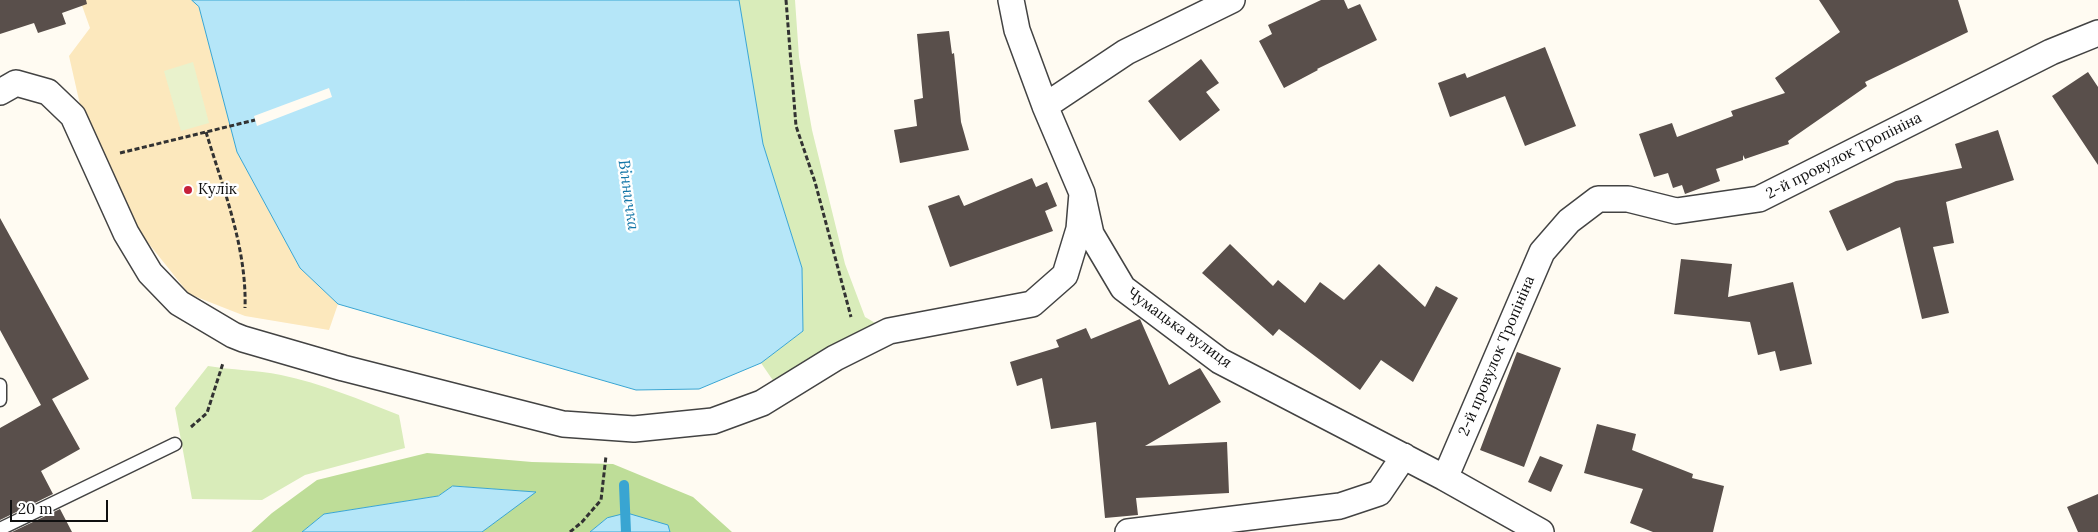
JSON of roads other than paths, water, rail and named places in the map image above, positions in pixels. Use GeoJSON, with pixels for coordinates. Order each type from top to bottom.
{"type":"FeatureCollection","features":[{"type":"Feature","properties":{"kind":"street","name":"Чумацька вулиця"},"geometry":{"type":"LineString","coordinates":[[1011,0],[1017,30],[1045,106],[1082,194],[1091,234],[1122,288],[1220,361],[1404,456],[1541,532]]}},
{"type":"Feature","properties":{"kind":"street"},"geometry":{"type":"LineString","coordinates":[[1045,106],[1126,52],[1232,0]]}},
{"type":"Feature","properties":{"kind":"street","name":"2-й провулок Тропініна"},"geometry":{"type":"LineString","coordinates":[[1445,478],[1542,252],[1569,221],[1598,199],[1628,199],[1676,211],[1759,199],[2051,52],[2098,33]]}},
{"type":"Feature","properties":{"kind":"street"},"geometry":{"type":"LineString","coordinates":[[0,92],[16,83],[48,92],[73,116],[126,233],[150,273],[179,303],[233,335],[343,368],[563,424],[634,429],[713,422],[762,403],[889,331],[1032,304],[1065,275],[1079,230],[1082,194]]}},
{"type":"Feature","properties":{"kind":"street"},"geometry":{"type":"LineString","coordinates":[[1128,532],[1340,506],[1379,493],[1404,456]]}},
{"type":"Feature","properties":{"kind":"lane"},"geometry":{"type":"LineString","coordinates":[[0,384],[0,400]]}},
{"type":"Feature","properties":{"kind":"lane"},"geometry":{"type":"LineString","coordinates":[[0,529],[175,444]]}},
{"type":"Feature","properties":{"kind":"water"},"geometry":{"type":"Polygon","coordinates":[[[192,0],[739,0],[763,144],[802,268],[803,331],[761,363],[699,389],[636,390],[338,304],[300,268],[237,152],[199,7],[192,0]]]}},
{"type":"Feature","properties":{"kind":"water"},"geometry":{"type":"Polygon","coordinates":[[[453,486],[536,492],[482,532],[302,532],[324,514],[438,496],[453,486]]]}},
{"type":"Feature","properties":{"kind":"water"},"geometry":{"type":"Polygon","coordinates":[[[627,513],[668,525],[670,532],[590,532],[607,518],[627,513]]]}},
{"type":"Feature","properties":{"kind":"waterway","name":"Вінничка"},"geometry":{"type":"LineString","coordinates":[[624,485],[626,532]]}},
{"type":"Feature","properties":{"kind":"place","name":"Кулік"},"geometry":{"type":"Point","coordinates":[188,190]}}]}
